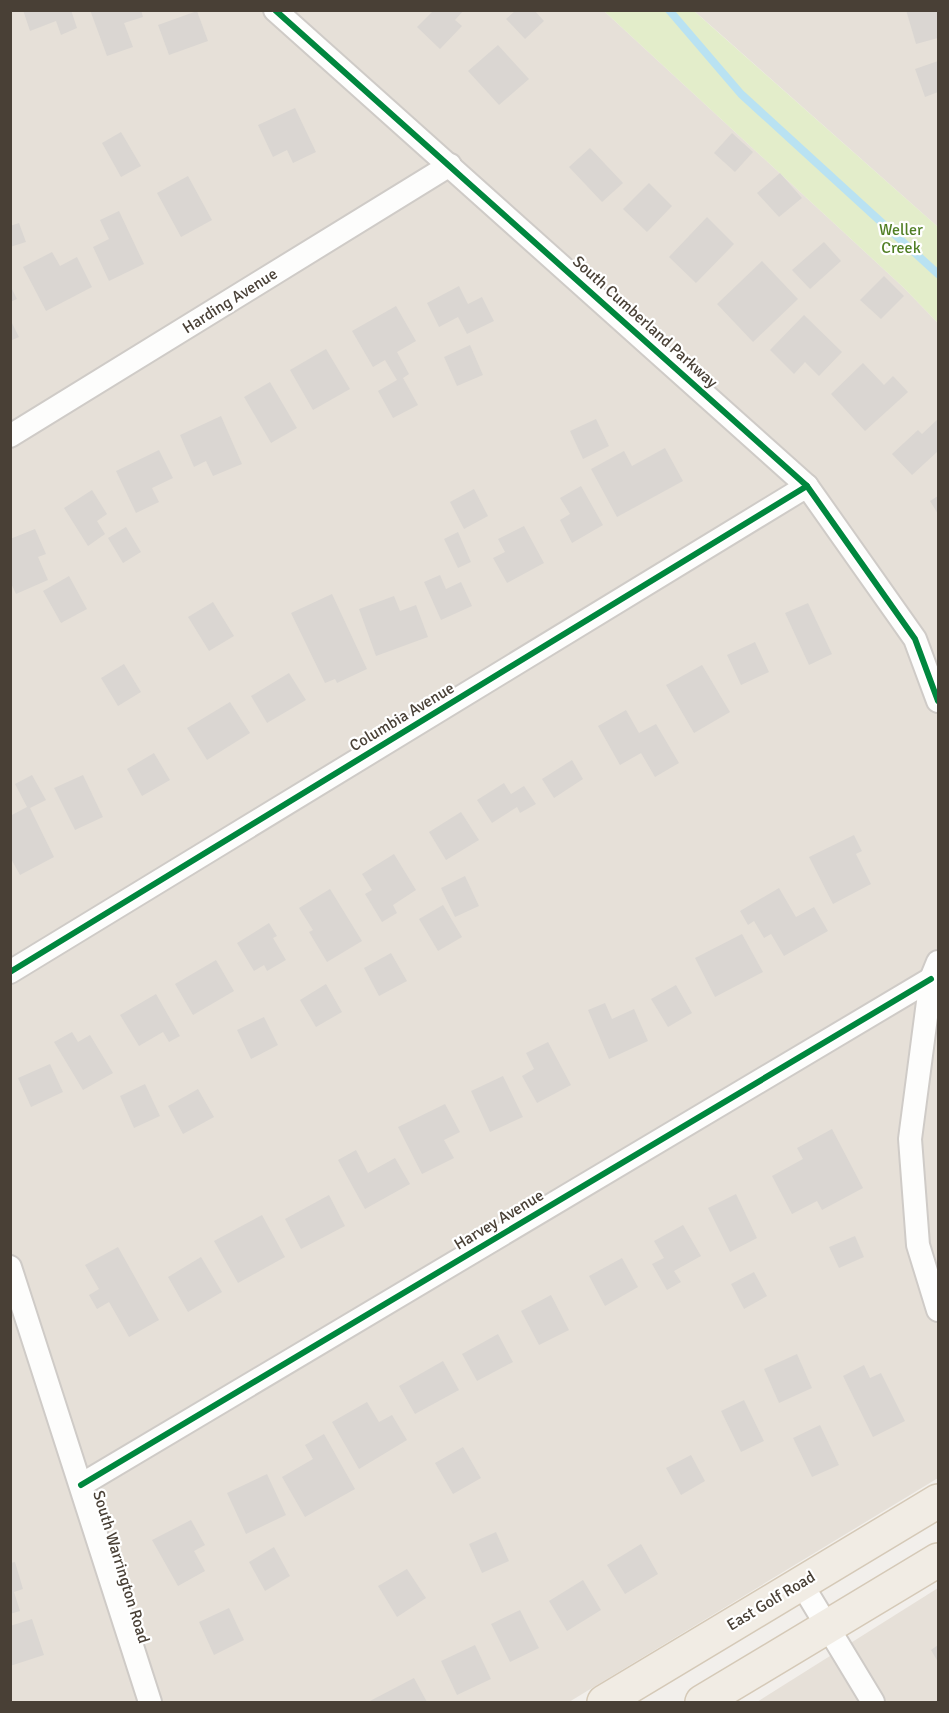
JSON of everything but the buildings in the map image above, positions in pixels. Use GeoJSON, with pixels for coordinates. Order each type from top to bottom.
{"type":"FeatureCollection","features":[{"type":"Feature","properties":{"kind":"main road","name":"East Golf Road"},"geometry":{"type":"LineString","coordinates":[[604,1702],[939,1501]]}},
{"type":"Feature","properties":{"kind":"main road"},"geometry":{"type":"LineString","coordinates":[[702,1702],[939,1560]]}},
{"type":"Feature","properties":{"kind":"street","name":"South Cumberland Parkway"},"geometry":{"type":"LineString","coordinates":[[275,10],[807,486],[915,639],[939,701]]}},
{"type":"Feature","properties":{"kind":"street","name":"Harding Avenue"},"geometry":{"type":"LineString","coordinates":[[10,436],[450,165]]}},
{"type":"Feature","properties":{"kind":"street","name":"Columbia Avenue"},"geometry":{"type":"LineString","coordinates":[[10,972],[807,486]]}},
{"type":"Feature","properties":{"kind":"street"},"geometry":{"type":"LineString","coordinates":[[935,970],[910,1139],[918,1245],[939,1310]]}},
{"type":"Feature","properties":{"kind":"street","name":"Harvey Avenue"},"geometry":{"type":"LineString","coordinates":[[81,1485],[935,970]]}},
{"type":"Feature","properties":{"kind":"street","name":"South Warrington Road"},"geometry":{"type":"LineString","coordinates":[[10,1268],[150,1702]]}},
{"type":"Feature","properties":{"kind":"street"},"geometry":{"type":"LineString","coordinates":[[801,1584],[873,1702]]}},
{"type":"Feature","properties":{"kind":"shaded area"},"geometry":{"type":"Polygon","coordinates":[[[11,11],[604,11],[903,287],[938,323],[938,1478],[569,1702],[11,1702],[11,11]]]}},
{"type":"Feature","properties":{"kind":"shaded area"},"geometry":{"type":"Polygon","coordinates":[[[694,11],[938,11],[938,227],[717,31],[694,11]]]}},
{"type":"Feature","properties":{"kind":"shaded area"},"geometry":{"type":"Polygon","coordinates":[[[938,1588],[938,1702],[757,1702],[938,1588]]]}},
{"type":"Feature","properties":{"kind":"green space","name":"Weller Creek"},"geometry":{"type":"Polygon","coordinates":[[[604,11],[694,11],[938,227],[938,323],[903,287],[604,11]]]}},
{"type":"Feature","properties":{"kind":"waterway","name":"Weller Creek"},"geometry":{"type":"LineString","coordinates":[[669,10],[741,94],[938,274]]}},
{"type":"Feature","properties":{"kind":"cycle path"},"geometry":{"type":"LineString","coordinates":[[275,10],[807,486],[915,639],[938,701]]}},
{"type":"Feature","properties":{"kind":"cycle path"},"geometry":{"type":"LineString","coordinates":[[10,972],[807,486]]}},
{"type":"Feature","properties":{"kind":"cycle path"},"geometry":{"type":"LineString","coordinates":[[81,1485],[931,979]]}}]}
